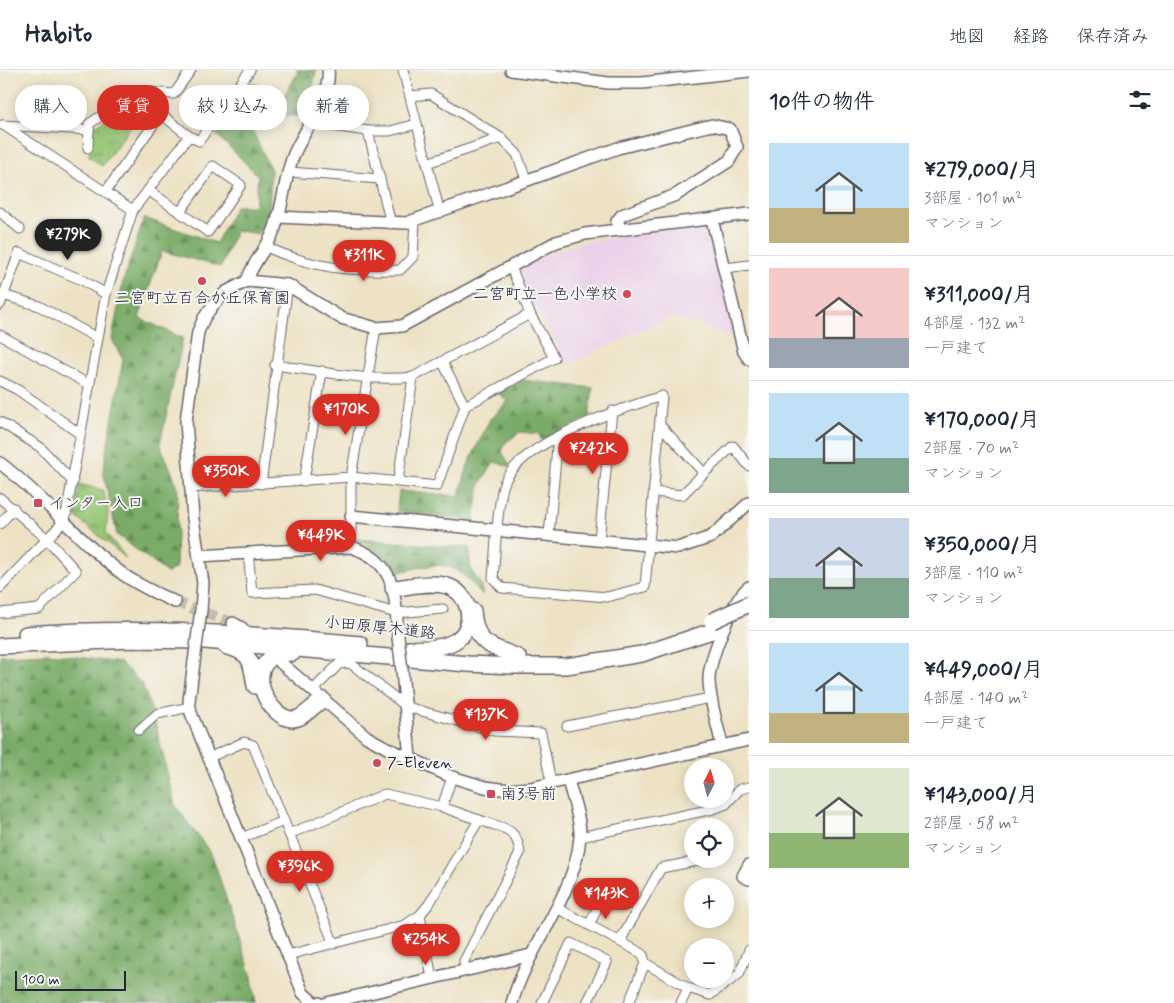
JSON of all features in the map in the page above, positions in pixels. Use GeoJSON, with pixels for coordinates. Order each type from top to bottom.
{"type":"FeatureCollection","features":[{"type":"Feature","properties":{"kind":"highway"},"geometry":{"type":"LineString","coordinates":[[393,588],[433,579],[443,579],[461,586],[472,603],[474,624],[481,640],[489,646],[518,657]]}},
{"type":"Feature","properties":{"kind":"highway"},"geometry":{"type":"LineString","coordinates":[[393,588],[437,584],[446,585],[456,590],[467,603],[468,622],[459,638],[440,646],[409,649]]}},
{"type":"Feature","properties":{"kind":"highway","name":"小田原厚木道路"},"geometry":{"type":"LineString","coordinates":[[0,646],[131,640],[205,641],[514,666],[566,666],[642,654],[713,625],[749,604]]}},
{"type":"Feature","properties":{"kind":"highway","name":"小田原厚木道路"},"geometry":{"type":"LineString","coordinates":[[0,636],[123,630],[188,631],[277,636],[518,657],[565,656],[602,653],[749,614]]}},
{"type":"Feature","properties":{"kind":"highway"},"geometry":{"type":"LineString","coordinates":[[205,641],[244,653],[253,666],[258,697],[282,723],[298,724],[306,722],[318,710],[318,696]]}},
{"type":"Feature","properties":{"kind":"highway"},"geometry":{"type":"LineString","coordinates":[[318,696],[298,718],[284,716],[277,712],[261,690],[260,675],[263,667],[269,660],[286,652],[364,654]]}},
{"type":"Feature","properties":{"kind":"street"},"geometry":{"type":"LineString","coordinates":[[88,148],[89,124],[137,91],[174,94],[191,70]]}},
{"type":"Feature","properties":{"kind":"street"},"geometry":{"type":"LineString","coordinates":[[106,191],[161,114],[198,141],[250,70]]}},
{"type":"Feature","properties":{"kind":"street"},"geometry":{"type":"LineString","coordinates":[[326,85],[328,70]]}},
{"type":"Feature","properties":{"kind":"street"},"geometry":{"type":"LineString","coordinates":[[403,70],[440,213]]}},
{"type":"Feature","properties":{"kind":"street"},"geometry":{"type":"LineString","coordinates":[[514,70],[608,83],[673,75],[749,71]]}},
{"type":"Feature","properties":{"kind":"street"},"geometry":{"type":"LineString","coordinates":[[410,96],[431,94],[501,138],[517,154],[526,180]]}},
{"type":"Feature","properties":{"kind":"street"},"geometry":{"type":"LineString","coordinates":[[361,130],[390,130],[417,124]]}},
{"type":"Feature","properties":{"kind":"street"},"geometry":{"type":"LineString","coordinates":[[1,125],[88,130]]}},
{"type":"Feature","properties":{"kind":"street"},"geometry":{"type":"LineString","coordinates":[[1,125],[133,210]]}},
{"type":"Feature","properties":{"kind":"street"},"geometry":{"type":"LineString","coordinates":[[278,217],[391,224],[416,221],[618,148],[712,125],[730,128],[737,147],[729,161],[676,196],[622,215],[617,221],[622,230]]}},
{"type":"Feature","properties":{"kind":"street"},"geometry":{"type":"LineString","coordinates":[[247,281],[251,268],[272,236],[294,155],[306,130]]}},
{"type":"Feature","properties":{"kind":"street"},"geometry":{"type":"LineString","coordinates":[[368,131],[391,224]]}},
{"type":"Feature","properties":{"kind":"street"},"geometry":{"type":"LineString","coordinates":[[0,588],[65,520],[73,482],[88,384],[106,294],[133,210],[189,136]]}},
{"type":"Feature","properties":{"kind":"street"},"geometry":{"type":"LineString","coordinates":[[427,164],[501,138]]}},
{"type":"Feature","properties":{"kind":"street"},"geometry":{"type":"LineString","coordinates":[[148,190],[208,232],[241,185],[213,166],[180,212]]}},
{"type":"Feature","properties":{"kind":"street"},"geometry":{"type":"LineString","coordinates":[[289,172],[380,179]]}},
{"type":"Feature","properties":{"kind":"street"},"geometry":{"type":"LineString","coordinates":[[0,212],[20,229]]}},
{"type":"Feature","properties":{"kind":"street"},"geometry":{"type":"LineString","coordinates":[[319,1003],[314,1003],[303,993],[208,758],[190,707],[203,583],[190,488],[186,421],[198,332],[204,318],[219,298],[247,281],[288,285],[341,318],[376,328],[402,326],[556,242],[584,234],[749,214]]}},
{"type":"Feature","properties":{"kind":"street"},"geometry":{"type":"LineString","coordinates":[[712,219],[744,352],[749,359]]}},
{"type":"Feature","properties":{"kind":"street"},"geometry":{"type":"LineString","coordinates":[[264,246],[294,260],[349,271],[400,270],[413,257],[416,221]]}},
{"type":"Feature","properties":{"kind":"street"},"geometry":{"type":"LineString","coordinates":[[0,305],[2,295],[19,253],[82,280],[106,294]]}},
{"type":"Feature","properties":{"kind":"street"},"geometry":{"type":"LineString","coordinates":[[725,268],[749,265]]}},
{"type":"Feature","properties":{"kind":"street"},"geometry":{"type":"LineString","coordinates":[[190,488],[352,477],[437,486],[466,406],[554,358],[530,314],[511,267]]}},
{"type":"Feature","properties":{"kind":"street"},"geometry":{"type":"LineString","coordinates":[[260,484],[275,365],[288,285]]}},
{"type":"Feature","properties":{"kind":"street"},"geometry":{"type":"LineString","coordinates":[[2,295],[39,306],[97,338]]}},
{"type":"Feature","properties":{"kind":"street"},"geometry":{"type":"LineString","coordinates":[[275,365],[367,378],[392,379],[413,377],[530,314]]}},
{"type":"Feature","properties":{"kind":"street"},"geometry":{"type":"LineString","coordinates":[[351,547],[352,477],[376,328]]}},
{"type":"Feature","properties":{"kind":"street"},"geometry":{"type":"LineString","coordinates":[[0,335],[88,384]]}},
{"type":"Feature","properties":{"kind":"street"},"geometry":{"type":"LineString","coordinates":[[443,362],[466,406]]}},
{"type":"Feature","properties":{"kind":"street"},"geometry":{"type":"LineString","coordinates":[[304,481],[322,372]]}},
{"type":"Feature","properties":{"kind":"street"},"geometry":{"type":"LineString","coordinates":[[398,481],[413,377]]}},
{"type":"Feature","properties":{"kind":"street"},"geometry":{"type":"LineString","coordinates":[[0,381],[18,390],[80,434]]}},
{"type":"Feature","properties":{"kind":"street"},"geometry":{"type":"LineString","coordinates":[[662,396],[645,587],[630,593],[607,597],[502,588],[493,578],[503,485],[515,466],[558,436],[612,411],[662,396]]}},
{"type":"Feature","properties":{"kind":"street"},"geometry":{"type":"LineString","coordinates":[[599,540],[612,411]]}},
{"type":"Feature","properties":{"kind":"street"},"geometry":{"type":"LineString","coordinates":[[0,422],[40,447],[73,482]]}},
{"type":"Feature","properties":{"kind":"street"},"geometry":{"type":"LineString","coordinates":[[660,425],[704,473]]}},
{"type":"Feature","properties":{"kind":"street"},"geometry":{"type":"LineString","coordinates":[[549,535],[558,436]]}},
{"type":"Feature","properties":{"kind":"street"},"geometry":{"type":"LineString","coordinates":[[654,492],[682,495],[733,446],[749,466]]}},
{"type":"Feature","properties":{"kind":"street"},"geometry":{"type":"LineString","coordinates":[[0,463],[20,478],[92,548],[124,575],[175,602]]}},
{"type":"Feature","properties":{"kind":"street"},"geometry":{"type":"LineString","coordinates":[[0,498],[14,508],[47,539],[76,571],[38,608],[0,612]]}},
{"type":"Feature","properties":{"kind":"street"},"geometry":{"type":"LineString","coordinates":[[352,516],[678,548],[711,537],[749,503]]}},
{"type":"Feature","properties":{"kind":"street"},"geometry":{"type":"LineString","coordinates":[[0,524],[14,508]]}},
{"type":"Feature","properties":{"kind":"street"},"geometry":{"type":"LineString","coordinates":[[199,556],[351,547],[375,557],[388,572],[393,588],[407,707],[410,758]]}},
{"type":"Feature","properties":{"kind":"street"},"geometry":{"type":"LineString","coordinates":[[248,552],[252,592],[315,590],[396,613],[443,609]]}},
{"type":"Feature","properties":{"kind":"street"},"geometry":{"type":"LineString","coordinates":[[722,745],[711,698],[710,670],[734,605],[741,593],[749,587]]}},
{"type":"Feature","properties":{"kind":"street"},"geometry":{"type":"LineString","coordinates":[[281,663],[368,737],[452,777],[485,787],[509,790],[530,788],[749,740]]}},
{"type":"Feature","properties":{"kind":"street"},"geometry":{"type":"LineString","coordinates":[[318,696],[340,664],[350,663],[407,707],[494,731],[541,733],[551,782]]}},
{"type":"Feature","properties":{"kind":"street"},"geometry":{"type":"LineString","coordinates":[[567,726],[711,698]]}},
{"type":"Feature","properties":{"kind":"street"},"geometry":{"type":"LineString","coordinates":[[139,730],[157,714],[190,707]]}},
{"type":"Feature","properties":{"kind":"street"},"geometry":{"type":"LineString","coordinates":[[208,758],[244,742],[253,745],[334,944]]}},
{"type":"Feature","properties":{"kind":"street"},"geometry":{"type":"LineString","coordinates":[[442,807],[452,777]]}},
{"type":"Feature","properties":{"kind":"street"},"geometry":{"type":"LineString","coordinates":[[512,1003],[531,955],[557,908],[574,867],[580,836],[568,780]]}},
{"type":"Feature","properties":{"kind":"street"},"geometry":{"type":"LineString","coordinates":[[580,836],[713,809],[726,804],[740,788],[749,787]]}},
{"type":"Feature","properties":{"kind":"street"},"geometry":{"type":"LineString","coordinates":[[289,834],[386,794],[442,807],[512,832],[519,839],[520,853],[464,961],[465,970]]}},
{"type":"Feature","properties":{"kind":"street"},"geometry":{"type":"LineString","coordinates":[[288,955],[405,925],[420,914],[429,904],[479,820]]}},
{"type":"Feature","properties":{"kind":"street"},"geometry":{"type":"LineString","coordinates":[[241,838],[284,821]]}},
{"type":"Feature","properties":{"kind":"street"},"geometry":{"type":"LineString","coordinates":[[620,942],[661,868],[684,864]]}},
{"type":"Feature","properties":{"kind":"street"},"geometry":{"type":"LineString","coordinates":[[749,865],[743,876],[749,879]]}},
{"type":"Feature","properties":{"kind":"street"},"geometry":{"type":"LineString","coordinates":[[589,925],[606,891],[639,908]]}},
{"type":"Feature","properties":{"kind":"street"},"geometry":{"type":"LineString","coordinates":[[557,908],[643,954],[645,963],[629,1003]]}},
{"type":"Feature","properties":{"kind":"street"},"geometry":{"type":"LineString","coordinates":[[420,914],[432,978]]}},
{"type":"Feature","properties":{"kind":"street"},"geometry":{"type":"LineString","coordinates":[[542,1003],[571,943],[607,962],[587,1003]]}},
{"type":"Feature","properties":{"kind":"street"},"geometry":{"type":"LineString","coordinates":[[734,978],[739,974],[749,950]]}},
{"type":"Feature","properties":{"kind":"street"},"geometry":{"type":"LineString","coordinates":[[327,1003],[531,955]]}},
{"type":"Feature","properties":{"kind":"street"},"geometry":{"type":"LineString","coordinates":[[645,963],[684,986]]}},
{"type":"Feature","properties":{"kind":"street"},"geometry":{"type":"LineString","coordinates":[[681,1003],[688,988],[710,995],[720,988]]}},
{"type":"Feature","properties":{"kind":"shaded area","name":"二宮町立一色小学校"},"geometry":{"type":"Polygon","coordinates":[[[705,226],[711,230],[736,338],[673,316],[568,364],[515,271],[556,251],[588,241],[705,226]]]}},
{"type":"Feature","properties":{"kind":"green space"},"geometry":{"type":"Polygon","coordinates":[[[296,70],[316,70],[313,85],[297,85],[297,116],[287,115],[287,91],[298,73],[296,70]]]}},
{"type":"Feature","properties":{"kind":"green space"},"geometry":{"type":"Polygon","coordinates":[[[97,125],[97,130],[128,130],[102,166],[89,156],[92,128],[97,125]]]}},
{"type":"Feature","properties":{"kind":"green space"},"geometry":{"type":"Polygon","coordinates":[[[219,130],[252,130],[271,170],[269,213],[258,234],[236,230],[221,267],[162,251],[139,318],[183,338],[160,444],[178,487],[176,568],[167,573],[117,535],[103,471],[123,360],[112,339],[123,282],[144,218],[216,243],[236,206],[255,206],[258,176],[216,134],[219,130]]]}},
{"type":"Feature","properties":{"kind":"green space"},"geometry":{"type":"Polygon","coordinates":[[[522,380],[593,388],[589,417],[541,440],[539,434],[520,432],[505,443],[502,452],[511,467],[494,462],[480,484],[474,521],[397,511],[399,491],[459,496],[468,465],[490,419],[508,401],[498,393],[522,380]]]}},
{"type":"Feature","properties":{"kind":"green space"},"geometry":{"type":"Polygon","coordinates":[[[79,484],[103,490],[108,511],[106,533],[126,558],[76,517],[79,484]]]}},
{"type":"Feature","properties":{"kind":"green space"},"geometry":{"type":"Polygon","coordinates":[[[356,539],[470,548],[471,569],[480,582],[482,595],[466,577],[448,567],[432,566],[398,572],[386,557],[356,539]]]}},
{"type":"Feature","properties":{"kind":"green space"},"geometry":{"type":"Polygon","coordinates":[[[49,653],[120,663],[142,684],[154,717],[175,805],[212,855],[252,977],[256,1003],[0,1003],[0,655],[49,653]]]}},
{"type":"Feature","properties":{"kind":"tunnel"},"geometry":{"type":"LineString","coordinates":[[175,602],[233,623]]}},
{"type":"Feature","properties":{"kind":"place","name":"二宮町立百合が丘保育園"},"geometry":{"type":"Point","coordinates":[202,281]}},
{"type":"Feature","properties":{"kind":"place","name":"二宮町立一色小学校"},"geometry":{"type":"Point","coordinates":[627,294]}},
{"type":"Feature","properties":{"kind":"place","name":"インター入口"},"geometry":{"type":"Point","coordinates":[38,503]}},
{"type":"Feature","properties":{"kind":"place","name":"7-Eleven"},"geometry":{"type":"Point","coordinates":[377,763]}},
{"type":"Feature","properties":{"kind":"place","name":"南3号前"},"geometry":{"type":"Point","coordinates":[491,794]}}]}
